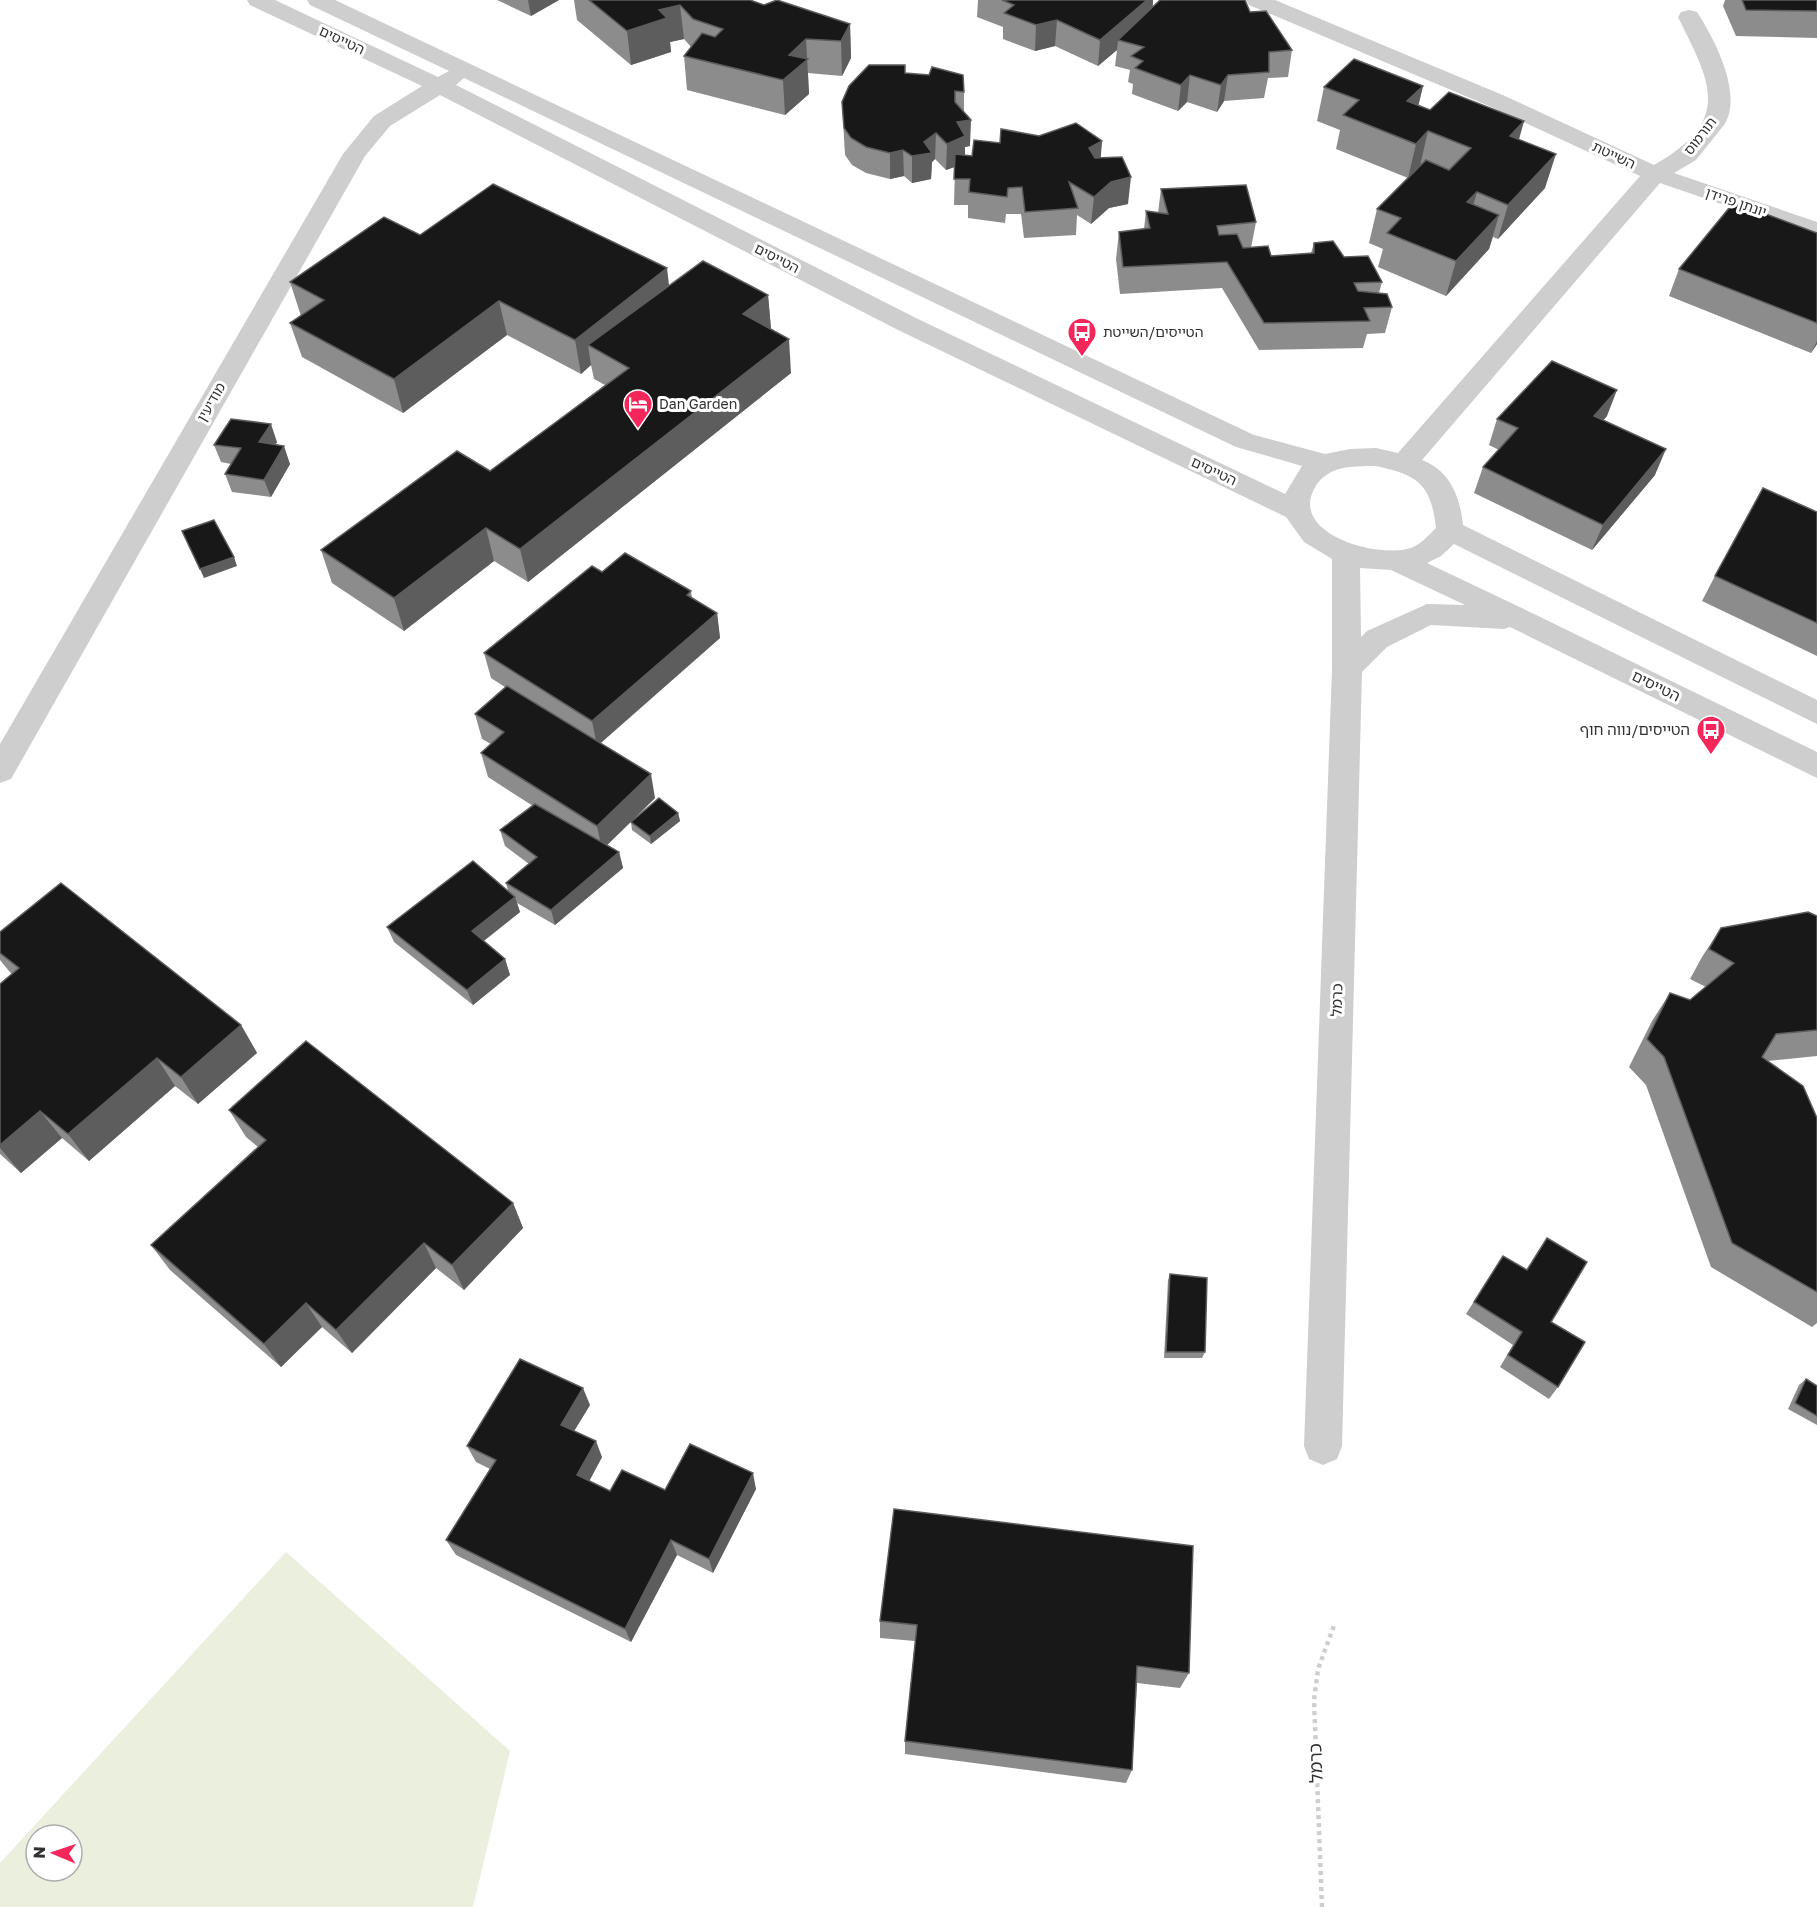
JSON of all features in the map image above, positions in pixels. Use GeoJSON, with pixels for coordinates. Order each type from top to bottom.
{"type":"FeatureCollection","features":[{"type":"Feature","properties":{"kind":"street","name":"הטייסים"},"geometry":{"type":"LineString","coordinates":[[258,0],[440,86],[906,324],[1298,511]]}},
{"type":"Feature","properties":{"kind":"street","name":"הטייסים"},"geometry":{"type":"LineString","coordinates":[[318,0],[1245,441],[1323,463]]}},
{"type":"Feature","properties":{"kind":"street","name":"השייטת"},"geometry":{"type":"LineString","coordinates":[[1257,0],[1497,101],[1654,174],[1405,462]]}},
{"type":"Feature","properties":{"kind":"street","name":"תורמוס"},"geometry":{"type":"LineString","coordinates":[[1654,174],[1688,155],[1716,120],[1720,100],[1718,81],[1707,52],[1689,17]]}},
{"type":"Feature","properties":{"kind":"street","name":"מודיעין"},"geometry":{"type":"LineString","coordinates":[[4,755],[355,154],[382,121],[463,70]]}},
{"type":"Feature","properties":{"kind":"street","name":"יונתן פרידן"},"geometry":{"type":"LineString","coordinates":[[1654,174],[1817,230]]}},
{"type":"Feature","properties":{"kind":"street"},"geometry":{"type":"LineString","coordinates":[[1376,457],[1405,462],[1425,472],[1440,487],[1448,505],[1450,530],[1434,547],[1420,556],[1396,561],[1379,561],[1346,555],[1314,535],[1303,523],[1298,511],[1297,498],[1300,487],[1307,477],[1323,463],[1341,459],[1376,457]]}},
{"type":"Feature","properties":{"kind":"street"},"geometry":{"type":"LineString","coordinates":[[1450,530],[1817,713]]}},
{"type":"Feature","properties":{"kind":"street","name":"כרמל"},"geometry":{"type":"LineString","coordinates":[[1323,1446],[1347,669],[1346,555]]}},
{"type":"Feature","properties":{"kind":"street","name":"הטייסים"},"geometry":{"type":"LineString","coordinates":[[1396,561],[1520,619],[1817,766]]}},
{"type":"Feature","properties":{"kind":"street"},"geometry":{"type":"LineString","coordinates":[[1347,669],[1377,639],[1427,614],[1520,619]]}},
{"type":"Feature","properties":{"kind":"path","name":"כרמל"},"geometry":{"type":"LineString","coordinates":[[1322,1907],[1314,1700],[1318,1669],[1335,1623]]}},
{"type":"Feature","properties":{"kind":"green space"},"geometry":{"type":"Polygon","coordinates":[[[286,1552],[510,1751],[473,1907],[0,1907],[0,1863],[24,1837],[24,1883],[84,1883],[84,1823],[37,1823],[286,1552]]]}},
{"type":"Feature","properties":{"kind":"building"},"geometry":{"type":"Polygon","coordinates":[[[589,0],[750,0],[764,5],[777,0],[850,24],[841,41],[806,39],[789,55],[808,59],[783,80],[684,56],[702,33],[715,37],[723,29],[693,19],[680,5],[659,10],[667,18],[627,31],[589,0]]]}},
{"type":"Feature","properties":{"kind":"building"},"geometry":{"type":"Polygon","coordinates":[[[1002,0],[1147,0],[1100,40],[1057,20],[1036,25],[1004,13],[1014,5],[1002,0]]]}},
{"type":"Feature","properties":{"kind":"building"},"geometry":{"type":"Polygon","coordinates":[[[1160,0],[1245,0],[1250,12],[1266,11],[1292,50],[1269,52],[1269,72],[1228,75],[1221,85],[1190,75],[1181,85],[1135,68],[1143,61],[1131,56],[1144,47],[1118,40],[1160,0]]]}},
{"type":"Feature","properties":{"kind":"building"},"geometry":{"type":"Polygon","coordinates":[[[1742,0],[1817,0],[1817,11],[1746,10],[1742,0]]]}},
{"type":"Feature","properties":{"kind":"building"},"geometry":{"type":"Polygon","coordinates":[[[1354,59],[1423,86],[1407,101],[1430,110],[1449,92],[1524,121],[1510,136],[1556,154],[1508,205],[1477,192],[1467,202],[1499,215],[1456,261],[1387,233],[1401,218],[1377,209],[1426,160],[1449,170],[1471,148],[1428,131],[1416,144],[1343,115],[1359,100],[1324,87],[1354,59]]]}},
{"type":"Feature","properties":{"kind":"building"},"geometry":{"type":"Polygon","coordinates":[[[869,65],[905,65],[905,73],[929,75],[932,67],[963,75],[964,92],[955,91],[955,102],[971,120],[957,122],[965,136],[947,144],[936,133],[924,142],[932,153],[912,156],[903,150],[890,153],[866,147],[851,138],[844,128],[842,102],[849,86],[869,65]]]}},
{"type":"Feature","properties":{"kind":"building"},"geometry":{"type":"Polygon","coordinates":[[[1076,123],[1102,141],[1089,148],[1095,158],[1122,157],[1131,177],[1111,182],[1094,197],[1069,182],[1078,208],[1025,212],[1022,187],[1008,188],[1007,197],[969,192],[970,179],[954,179],[955,154],[972,156],[974,140],[1000,143],[1001,129],[1039,136],[1076,123]]]}},
{"type":"Feature","properties":{"kind":"building"},"geometry":{"type":"Polygon","coordinates":[[[493,184],[667,268],[575,340],[499,301],[394,379],[290,323],[324,300],[290,282],[384,217],[420,235],[493,184]]]}},
{"type":"Feature","properties":{"kind":"building"},"geometry":{"type":"Polygon","coordinates":[[[1246,185],[1256,222],[1217,226],[1219,235],[1237,234],[1243,248],[1268,246],[1271,256],[1314,253],[1314,243],[1333,241],[1344,257],[1368,256],[1382,282],[1354,283],[1358,291],[1387,294],[1392,307],[1364,308],[1370,321],[1264,323],[1227,262],[1123,267],[1119,232],[1150,228],[1146,211],[1168,214],[1161,189],[1246,185]]]}},
{"type":"Feature","properties":{"kind":"building"},"geometry":{"type":"Polygon","coordinates":[[[1734,202],[1817,233],[1817,323],[1679,269],[1734,202]]]}},
{"type":"Feature","properties":{"kind":"building"},"geometry":{"type":"Polygon","coordinates":[[[703,261],[768,295],[743,314],[789,339],[520,549],[486,528],[394,598],[321,550],[457,451],[490,471],[629,368],[588,345],[703,261]]]}},
{"type":"Feature","properties":{"kind":"building"},"geometry":{"type":"Polygon","coordinates":[[[1552,361],[1617,390],[1594,416],[1666,449],[1603,525],[1483,467],[1518,428],[1497,419],[1552,361]]]}},
{"type":"Feature","properties":{"kind":"building"},"geometry":{"type":"Polygon","coordinates":[[[231,419],[271,424],[259,442],[284,446],[264,480],[225,474],[241,448],[214,445],[231,419]]]}},
{"type":"Feature","properties":{"kind":"building"},"geometry":{"type":"Polygon","coordinates":[[[1763,488],[1817,512],[1817,623],[1715,576],[1763,488]]]}},
{"type":"Feature","properties":{"kind":"building"},"geometry":{"type":"Polygon","coordinates":[[[214,520],[234,557],[200,569],[182,531],[214,520]]]}},
{"type":"Feature","properties":{"kind":"building"},"geometry":{"type":"Polygon","coordinates":[[[625,553],[691,591],[687,595],[717,613],[592,721],[484,653],[592,566],[602,572],[625,553]]]}},
{"type":"Feature","properties":{"kind":"building"},"geometry":{"type":"Polygon","coordinates":[[[507,686],[651,774],[597,826],[481,753],[504,732],[475,714],[507,686]]]}},
{"type":"Feature","properties":{"kind":"building"},"geometry":{"type":"Polygon","coordinates":[[[659,798],[678,813],[650,836],[631,822],[659,798]]]}},
{"type":"Feature","properties":{"kind":"building"},"geometry":{"type":"Polygon","coordinates":[[[535,804],[619,852],[551,910],[506,883],[537,857],[500,830],[535,804]]]}},
{"type":"Feature","properties":{"kind":"building"},"geometry":{"type":"Polygon","coordinates":[[[473,861],[515,897],[472,931],[505,959],[467,990],[387,927],[473,861]]]}},
{"type":"Feature","properties":{"kind":"building"},"geometry":{"type":"Polygon","coordinates":[[[61,883],[241,1025],[181,1077],[157,1058],[68,1134],[40,1111],[0,1145],[0,984],[19,968],[0,953],[0,932],[61,883]]]}},
{"type":"Feature","properties":{"kind":"building"},"geometry":{"type":"Polygon","coordinates":[[[1808,912],[1817,916],[1817,1030],[1776,1034],[1762,1057],[1803,1086],[1817,1118],[1817,1292],[1732,1243],[1664,1057],[1647,1039],[1670,993],[1690,1000],[1734,963],[1709,949],[1721,928],[1808,912]]]}},
{"type":"Feature","properties":{"kind":"building"},"geometry":{"type":"Polygon","coordinates":[[[306,1041],[513,1203],[452,1265],[424,1243],[336,1330],[306,1303],[264,1344],[151,1245],[266,1140],[229,1110],[306,1041]]]}},
{"type":"Feature","properties":{"kind":"building"},"geometry":{"type":"Polygon","coordinates":[[[1547,1238],[1587,1262],[1551,1322],[1585,1342],[1558,1387],[1508,1355],[1522,1332],[1474,1302],[1503,1256],[1527,1270],[1547,1238]]]}},
{"type":"Feature","properties":{"kind":"building"},"geometry":{"type":"Polygon","coordinates":[[[1170,1274],[1207,1278],[1205,1352],[1166,1352],[1170,1274]]]}},
{"type":"Feature","properties":{"kind":"building"},"geometry":{"type":"Polygon","coordinates":[[[520,1359],[583,1388],[561,1425],[596,1441],[577,1475],[610,1491],[622,1470],[665,1490],[690,1444],[753,1473],[709,1559],[671,1540],[625,1629],[446,1540],[496,1460],[467,1446],[520,1359]]]}},
{"type":"Feature","properties":{"kind":"building"},"geometry":{"type":"Polygon","coordinates":[[[1806,1379],[1817,1386],[1817,1416],[1795,1403],[1806,1379]]]}},
{"type":"Feature","properties":{"kind":"building"},"geometry":{"type":"Polygon","coordinates":[[[894,1509],[1193,1546],[1189,1673],[1137,1666],[1132,1770],[905,1741],[917,1625],[880,1621],[894,1509]]]}},
{"type":"Feature","properties":{"kind":"place","name":"הטייסים/השייטת"},"geometry":{"type":"Point","coordinates":[1082,358]}},
{"type":"Feature","properties":{"kind":"place","name":"Dan Garden"},"geometry":{"type":"Point","coordinates":[638,430]}},
{"type":"Feature","properties":{"kind":"place","name":"הטייסים/נווה חוף"},"geometry":{"type":"Point","coordinates":[1711,756]}}]}
